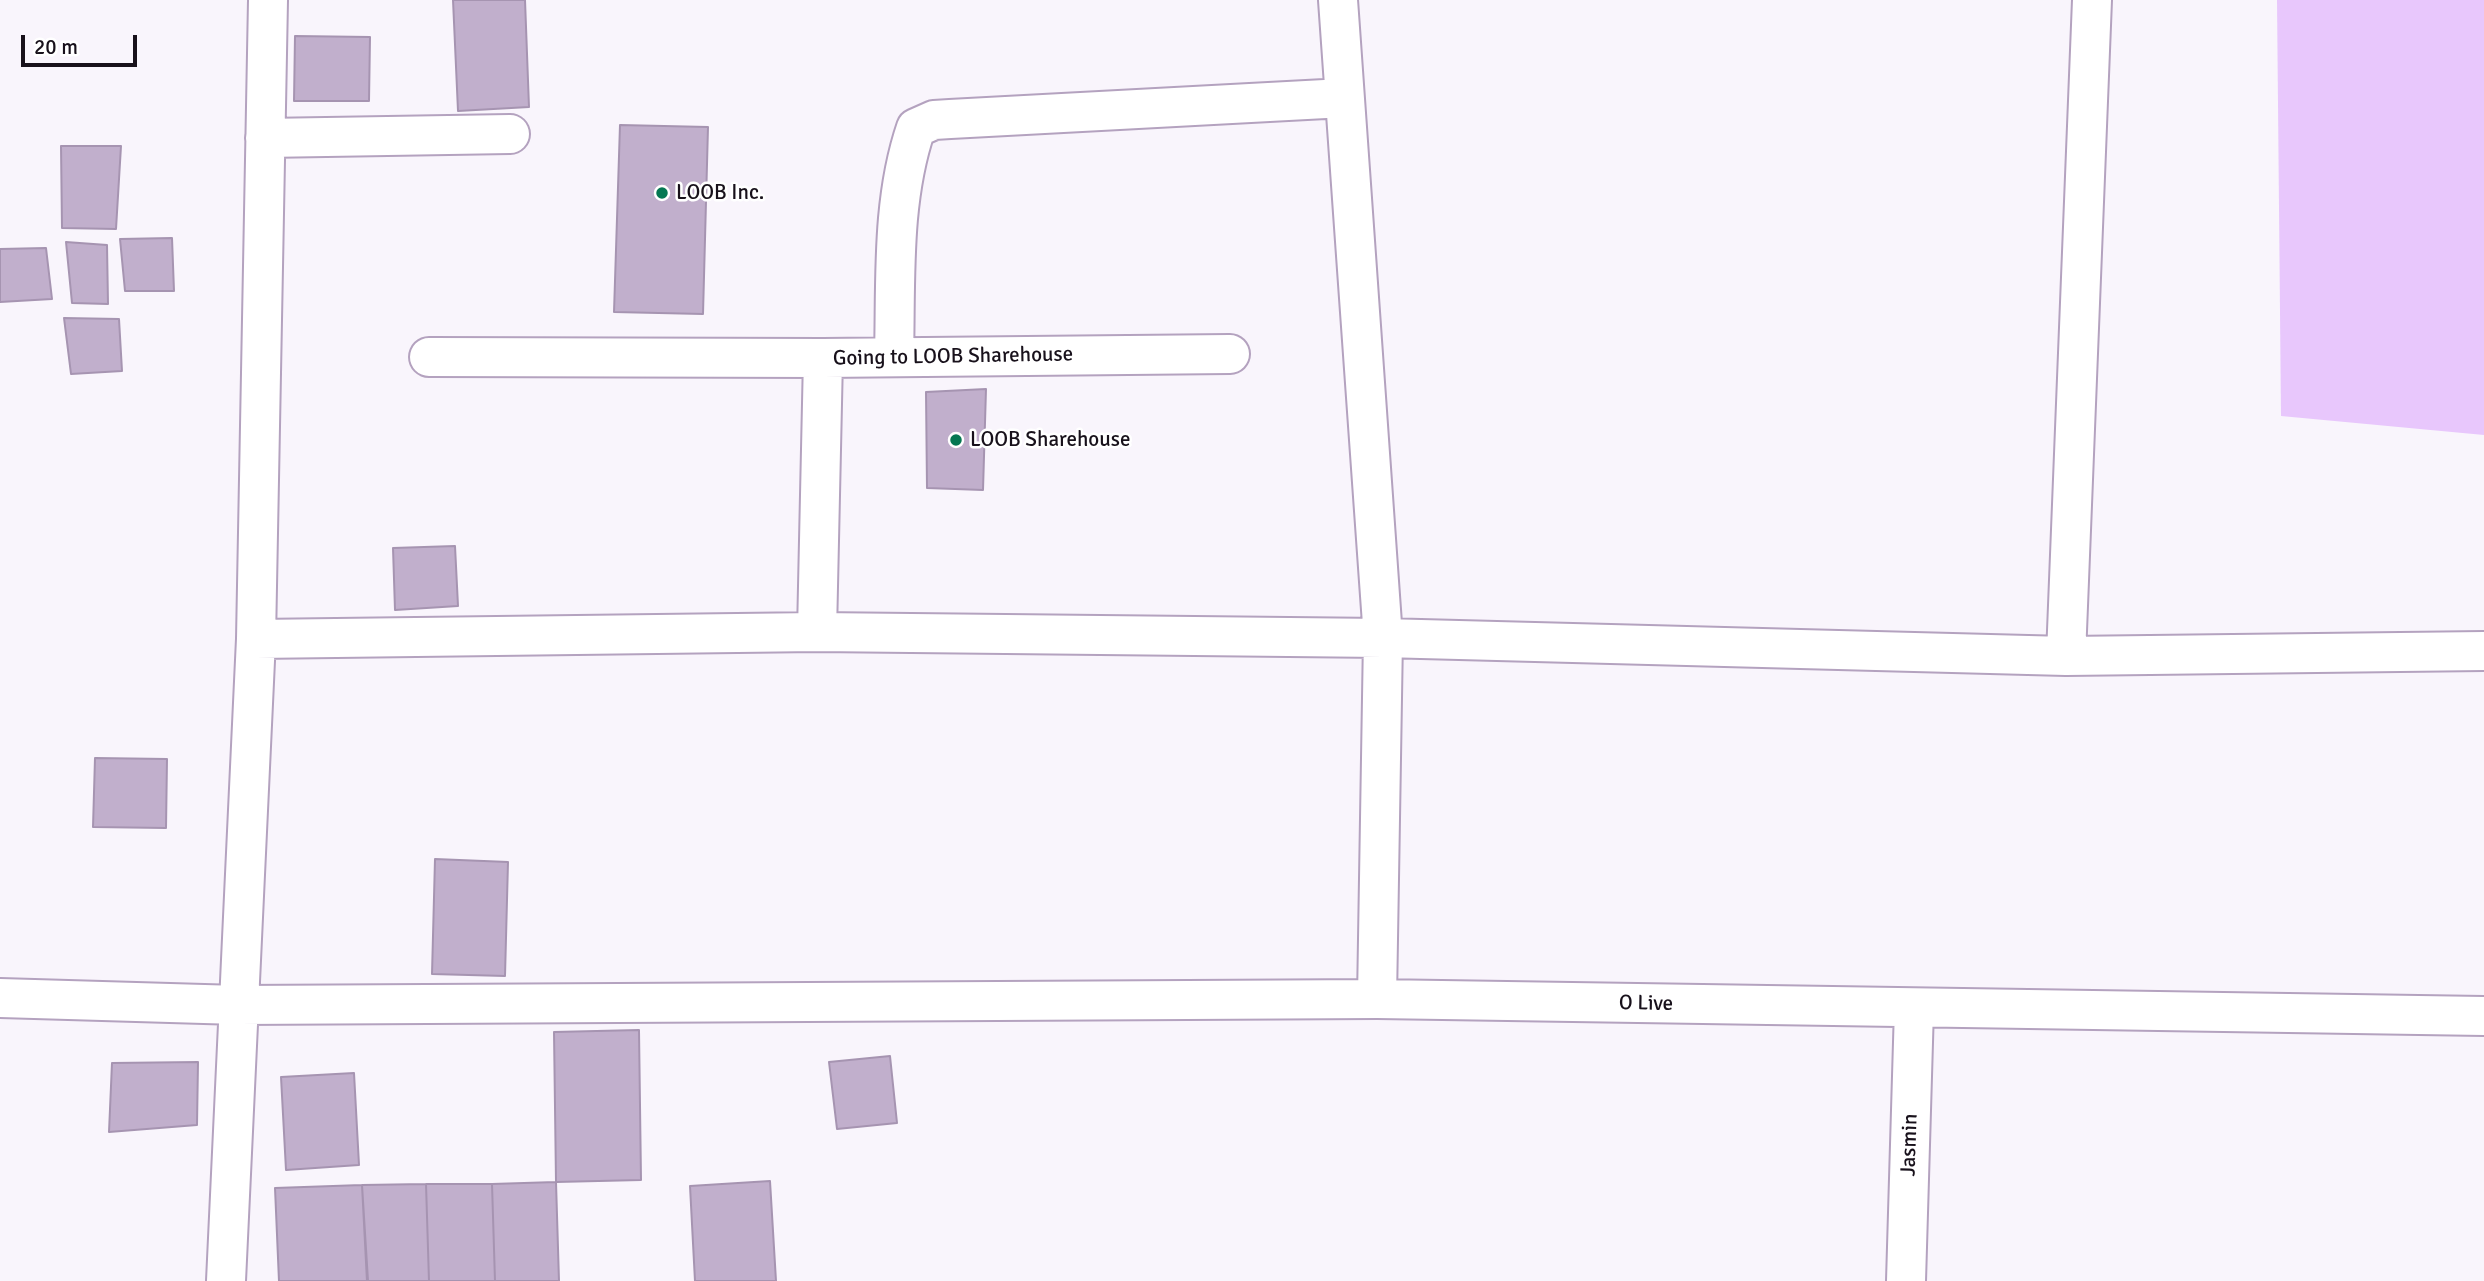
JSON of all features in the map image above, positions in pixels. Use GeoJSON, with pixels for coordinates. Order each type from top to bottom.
{"type":"FeatureCollection","features":[{"type":"Feature","properties":{"kind":"street"},"geometry":{"type":"LineString","coordinates":[[226,1281],[256,639],[268,0]]}},
{"type":"Feature","properties":{"kind":"street"},"geometry":{"type":"LineString","coordinates":[[1338,0],[1383,638],[1377,999]]}},
{"type":"Feature","properties":{"kind":"street"},"geometry":{"type":"LineString","coordinates":[[2066,656],[2092,0]]}},
{"type":"Feature","properties":{"kind":"street"},"geometry":{"type":"LineString","coordinates":[[894,357],[898,218],[908,150],[916,128],[934,120],[1344,98]]}},
{"type":"Feature","properties":{"kind":"street"},"geometry":{"type":"LineString","coordinates":[[265,138],[510,134]]}},
{"type":"Feature","properties":{"kind":"street","name":"Going to LOOB Sharehouse"},"geometry":{"type":"LineString","coordinates":[[817,632],[823,358],[1230,354]]}},
{"type":"Feature","properties":{"kind":"street"},"geometry":{"type":"LineString","coordinates":[[429,357],[823,358]]}},
{"type":"Feature","properties":{"kind":"street"},"geometry":{"type":"LineString","coordinates":[[256,639],[817,632],[1383,638],[2066,656],[2484,651]]}},
{"type":"Feature","properties":{"kind":"street","name":"O Live"},"geometry":{"type":"LineString","coordinates":[[0,998],[239,1005],[1377,999],[2484,1016]]}},
{"type":"Feature","properties":{"kind":"street","name":"Jasmin"},"geometry":{"type":"LineString","coordinates":[[1906,1281],[1914,1009]]}},
{"type":"Feature","properties":{"kind":"shaded area"},"geometry":{"type":"Polygon","coordinates":[[[2277,0],[2484,0],[2484,435],[2281,416],[2277,0]]]}},
{"type":"Feature","properties":{"kind":"building"},"geometry":{"type":"Polygon","coordinates":[[[453,0],[525,0],[529,107],[458,111],[453,0]]]}},
{"type":"Feature","properties":{"kind":"building"},"geometry":{"type":"Polygon","coordinates":[[[295,36],[370,37],[369,101],[294,101],[295,36]]]}},
{"type":"Feature","properties":{"kind":"building","name":"LOOB Inc."},"geometry":{"type":"Polygon","coordinates":[[[620,125],[708,127],[703,314],[614,312],[620,125]]]}},
{"type":"Feature","properties":{"kind":"building"},"geometry":{"type":"Polygon","coordinates":[[[61,146],[121,146],[116,229],[62,228],[61,146]]]}},
{"type":"Feature","properties":{"kind":"building"},"geometry":{"type":"Polygon","coordinates":[[[172,238],[174,291],[125,291],[120,239],[172,238]]]}},
{"type":"Feature","properties":{"kind":"building"},"geometry":{"type":"Polygon","coordinates":[[[66,242],[107,245],[108,304],[72,303],[66,242]]]}},
{"type":"Feature","properties":{"kind":"building"},"geometry":{"type":"Polygon","coordinates":[[[46,248],[52,299],[0,302],[0,249],[46,248]]]}},
{"type":"Feature","properties":{"kind":"building"},"geometry":{"type":"Polygon","coordinates":[[[64,318],[119,319],[122,371],[71,374],[64,318]]]}},
{"type":"Feature","properties":{"kind":"building","name":"LOOB Sharehouse"},"geometry":{"type":"Polygon","coordinates":[[[986,389],[983,490],[927,488],[926,392],[986,389]]]}},
{"type":"Feature","properties":{"kind":"building"},"geometry":{"type":"Polygon","coordinates":[[[455,546],[458,606],[395,610],[393,548],[455,546]]]}},
{"type":"Feature","properties":{"kind":"building"},"geometry":{"type":"Polygon","coordinates":[[[95,758],[167,759],[166,828],[93,827],[95,758]]]}},
{"type":"Feature","properties":{"kind":"building"},"geometry":{"type":"Polygon","coordinates":[[[435,859],[508,862],[505,976],[432,974],[435,859]]]}},
{"type":"Feature","properties":{"kind":"building"},"geometry":{"type":"Polygon","coordinates":[[[639,1030],[641,1180],[556,1182],[554,1032],[639,1030]]]}},
{"type":"Feature","properties":{"kind":"building"},"geometry":{"type":"Polygon","coordinates":[[[890,1056],[897,1123],[837,1129],[829,1062],[890,1056]]]}},
{"type":"Feature","properties":{"kind":"building"},"geometry":{"type":"Polygon","coordinates":[[[198,1062],[197,1125],[109,1132],[112,1063],[198,1062]]]}},
{"type":"Feature","properties":{"kind":"building"},"geometry":{"type":"Polygon","coordinates":[[[354,1073],[359,1165],[286,1170],[281,1077],[354,1073]]]}},
{"type":"Feature","properties":{"kind":"building"},"geometry":{"type":"Polygon","coordinates":[[[770,1181],[776,1281],[695,1281],[690,1186],[770,1181]]]}},
{"type":"Feature","properties":{"kind":"building"},"geometry":{"type":"Polygon","coordinates":[[[556,1182],[559,1281],[495,1281],[492,1184],[556,1182]]]}},
{"type":"Feature","properties":{"kind":"building"},"geometry":{"type":"Polygon","coordinates":[[[426,1184],[429,1281],[367,1281],[362,1185],[426,1184]]]}},
{"type":"Feature","properties":{"kind":"building"},"geometry":{"type":"Polygon","coordinates":[[[426,1184],[492,1184],[495,1281],[429,1281],[426,1184]]]}},
{"type":"Feature","properties":{"kind":"building"},"geometry":{"type":"Polygon","coordinates":[[[362,1185],[368,1281],[279,1281],[275,1188],[362,1185]]]}},
{"type":"Feature","properties":{"kind":"place","name":"LOOB Inc."},"geometry":{"type":"Point","coordinates":[662,193]}},
{"type":"Feature","properties":{"kind":"place","name":"LOOB Sharehouse"},"geometry":{"type":"Point","coordinates":[956,440]}}]}
